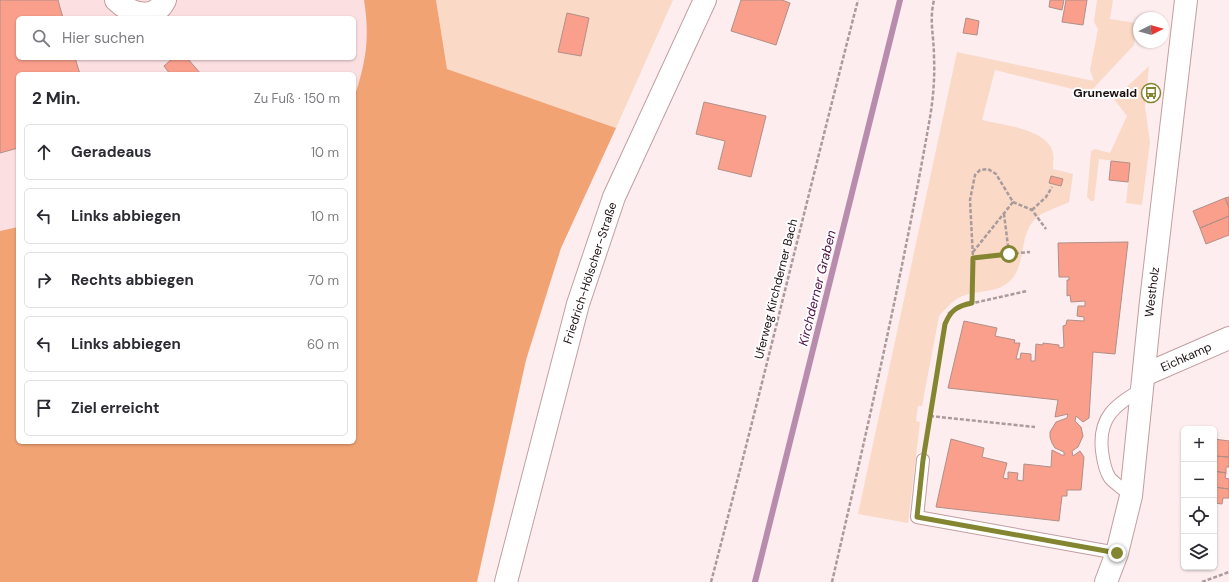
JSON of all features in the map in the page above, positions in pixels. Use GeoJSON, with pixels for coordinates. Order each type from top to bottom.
{"type":"FeatureCollection","features":[{"type":"Feature","properties":{"kind":"street"},"geometry":{"type":"LineString","coordinates":[[116,0],[130,11],[142,14],[153,13],[163,6],[165,0]]}},
{"type":"Feature","properties":{"kind":"street","name":"Friedrich-Hölscher-Straße"},"geometry":{"type":"LineString","coordinates":[[506,582],[578,304],[614,197],[705,0]]}},
{"type":"Feature","properties":{"kind":"street","name":"Westholz"},"geometry":{"type":"LineString","coordinates":[[1106,582],[1117,553],[1131,496],[1150,301],[1186,0]]}},
{"type":"Feature","properties":{"kind":"street","name":"Eichkamp"},"geometry":{"type":"LineString","coordinates":[[1143,382],[1229,338]]}},
{"type":"Feature","properties":{"kind":"lane"},"geometry":{"type":"LineString","coordinates":[[1131,496],[1110,477],[1103,458],[1101,440],[1105,418],[1119,403],[1143,382]]}},
{"type":"Feature","properties":{"kind":"lane"},"geometry":{"type":"LineString","coordinates":[[923,460],[917,517],[1117,553]]}},
{"type":"Feature","properties":{"kind":"path","name":"Uferweg Kirchderner Bach"},"geometry":{"type":"LineString","coordinates":[[711,582],[756,413],[812,178],[858,0]]}},
{"type":"Feature","properties":{"kind":"path"},"geometry":{"type":"LineString","coordinates":[[832,582],[879,373],[924,155],[931,112],[934,58],[930,16],[934,0]]}},
{"type":"Feature","properties":{"kind":"path"},"geometry":{"type":"LineString","coordinates":[[972,303],[973,252],[970,200],[975,175],[980,170],[988,169],[996,174],[1013,202],[1032,210],[1046,229]]}},
{"type":"Feature","properties":{"kind":"path"},"geometry":{"type":"LineString","coordinates":[[1032,210],[1046,196],[1052,187]]}},
{"type":"Feature","properties":{"kind":"path"},"geometry":{"type":"LineString","coordinates":[[973,252],[1013,202]]}},
{"type":"Feature","properties":{"kind":"path"},"geometry":{"type":"LineString","coordinates":[[1004,213],[1009,254]]}},
{"type":"Feature","properties":{"kind":"path"},"geometry":{"type":"LineString","coordinates":[[973,258],[1030,252]]}},
{"type":"Feature","properties":{"kind":"path"},"geometry":{"type":"LineString","coordinates":[[923,460],[945,324],[950,313],[960,306],[1027,291]]}},
{"type":"Feature","properties":{"kind":"path"},"geometry":{"type":"LineString","coordinates":[[930,416],[1035,428]]}},
{"type":"Feature","properties":{"kind":"path"},"geometry":{"type":"LineString","coordinates":[[1202,582],[1229,572]]}},
{"type":"Feature","properties":{"kind":"shaded area"},"geometry":{"type":"Polygon","coordinates":[[[0,0],[364,0],[368,26],[363,71],[356,92],[356,72],[16,72],[16,230],[0,234],[0,0]]]}},
{"type":"Feature","properties":{"kind":"shaded area"},"geometry":{"type":"Polygon","coordinates":[[[364,0],[436,0],[447,69],[616,128],[561,248],[526,360],[477,582],[0,582],[0,231],[16,227],[16,444],[356,444],[356,91],[366,50],[366,14],[364,0]]]}},
{"type":"Feature","properties":{"kind":"shaded area"},"geometry":{"type":"Polygon","coordinates":[[[436,0],[673,0],[616,128],[447,69],[436,0]]]}},
{"type":"Feature","properties":{"kind":"shaded area"},"geometry":{"type":"Polygon","coordinates":[[[1097,0],[1113,0],[1110,19],[1133,23],[1133,46],[1089,93],[995,70],[982,120],[1023,129],[1043,138],[1053,153],[1053,169],[1073,174],[1069,202],[1046,212],[1034,220],[1026,234],[1016,274],[1011,280],[1001,287],[971,293],[957,299],[939,316],[922,406],[918,406],[916,421],[920,422],[908,523],[858,514],[957,52],[1094,81],[1090,70],[1098,29],[1094,22],[1097,0]]]}},
{"type":"Feature","properties":{"kind":"shaded area"},"geometry":{"type":"Polygon","coordinates":[[[1149,66],[1145,107],[1150,142],[1142,205],[1126,203],[1130,163],[1099,159],[1094,201],[1091,201],[1087,197],[1091,151],[1095,149],[1110,153],[1127,116],[1114,99],[1149,66]]]}},
{"type":"Feature","properties":{"kind":"building"},"geometry":{"type":"Polygon","coordinates":[[[0,0],[58,0],[62,16],[16,16],[16,60],[76,60],[79,72],[16,72],[16,149],[0,153],[0,0]]]}},
{"type":"Feature","properties":{"kind":"building"},"geometry":{"type":"Polygon","coordinates":[[[741,0],[782,0],[790,3],[776,45],[731,31],[741,0]]]}},
{"type":"Feature","properties":{"kind":"building"},"geometry":{"type":"Polygon","coordinates":[[[1050,0],[1064,0],[1062,10],[1049,7],[1050,0]]]}},
{"type":"Feature","properties":{"kind":"building"},"geometry":{"type":"Polygon","coordinates":[[[1066,0],[1087,0],[1083,25],[1062,22],[1066,0]]]}},
{"type":"Feature","properties":{"kind":"building"},"geometry":{"type":"Polygon","coordinates":[[[567,13],[589,18],[581,56],[558,52],[567,13]]]}},
{"type":"Feature","properties":{"kind":"building"},"geometry":{"type":"Polygon","coordinates":[[[966,18],[979,21],[977,35],[963,33],[966,18]]]}},
{"type":"Feature","properties":{"kind":"building"},"geometry":{"type":"Polygon","coordinates":[[[171,60],[189,60],[199,72],[168,72],[164,66],[171,60]]]}},
{"type":"Feature","properties":{"kind":"building"},"geometry":{"type":"Polygon","coordinates":[[[704,102],[766,116],[751,177],[718,169],[725,141],[696,134],[704,102]]]}},
{"type":"Feature","properties":{"kind":"building"},"geometry":{"type":"Polygon","coordinates":[[[1111,161],[1130,163],[1128,182],[1109,180],[1111,161]]]}},
{"type":"Feature","properties":{"kind":"building"},"geometry":{"type":"Polygon","coordinates":[[[1051,176],[1063,179],[1061,186],[1049,183],[1051,176]]]}},
{"type":"Feature","properties":{"kind":"building"},"geometry":{"type":"Polygon","coordinates":[[[1229,197],[1229,207],[1225,198],[1229,197]]]}},
{"type":"Feature","properties":{"kind":"building"},"geometry":{"type":"Polygon","coordinates":[[[1225,198],[1229,207],[1229,216],[1200,228],[1193,211],[1225,198]]]}},
{"type":"Feature","properties":{"kind":"building"},"geometry":{"type":"Polygon","coordinates":[[[1229,216],[1229,235],[1206,244],[1200,228],[1229,216]]]}},
{"type":"Feature","properties":{"kind":"building"},"geometry":{"type":"Polygon","coordinates":[[[1128,242],[1115,354],[1093,352],[1089,418],[1083,422],[1076,416],[1075,421],[1081,427],[1083,436],[1078,447],[1072,451],[1073,456],[1080,451],[1084,457],[1081,490],[1067,490],[1067,496],[1062,496],[1059,521],[936,507],[951,439],[984,448],[982,457],[1007,463],[1003,478],[1008,479],[1008,472],[1018,473],[1017,480],[1023,481],[1024,464],[1051,467],[1052,450],[1064,456],[1064,452],[1055,448],[1050,437],[1050,432],[1056,422],[1067,418],[1068,414],[1055,417],[1058,400],[948,388],[964,321],[997,328],[995,336],[1015,340],[1014,343],[1020,343],[1016,359],[1020,359],[1021,353],[1031,354],[1031,361],[1035,361],[1036,344],[1043,345],[1043,343],[1059,345],[1059,348],[1064,347],[1063,326],[1066,325],[1067,320],[1084,321],[1084,317],[1077,316],[1078,306],[1085,306],[1085,301],[1071,302],[1070,295],[1067,296],[1067,280],[1069,280],[1069,277],[1059,277],[1058,243],[1128,242]]]}},
{"type":"Feature","properties":{"kind":"building"},"geometry":{"type":"Polygon","coordinates":[[[1217,439],[1229,441],[1229,457],[1217,456],[1217,439]]]}},
{"type":"Feature","properties":{"kind":"building"},"geometry":{"type":"Polygon","coordinates":[[[1217,456],[1229,457],[1229,467],[1226,467],[1226,473],[1217,472],[1217,456]]]}},
{"type":"Feature","properties":{"kind":"building"},"geometry":{"type":"Polygon","coordinates":[[[1217,472],[1226,473],[1225,478],[1229,479],[1229,489],[1217,487],[1217,472]]]}},
{"type":"Feature","properties":{"kind":"building"},"geometry":{"type":"Polygon","coordinates":[[[1217,487],[1229,489],[1229,498],[1223,498],[1222,504],[1217,503],[1217,487]]]}},
{"type":"Feature","properties":{"kind":"waterway","name":"Kirchderner Graben"},"geometry":{"type":"LineString","coordinates":[[755,582],[900,0]]}},
{"type":"Feature","properties":{"kind":"place","name":"Grunewald"},"geometry":{"type":"Point","coordinates":[1151,93]}},
{"type":"Feature","properties":{"kind":"route"},"geometry":{"type":"LineString","coordinates":[[1009,254],[973,258],[972,303],[960,306],[950,313],[945,324],[923,460],[917,517],[1117,553]]}}]}
